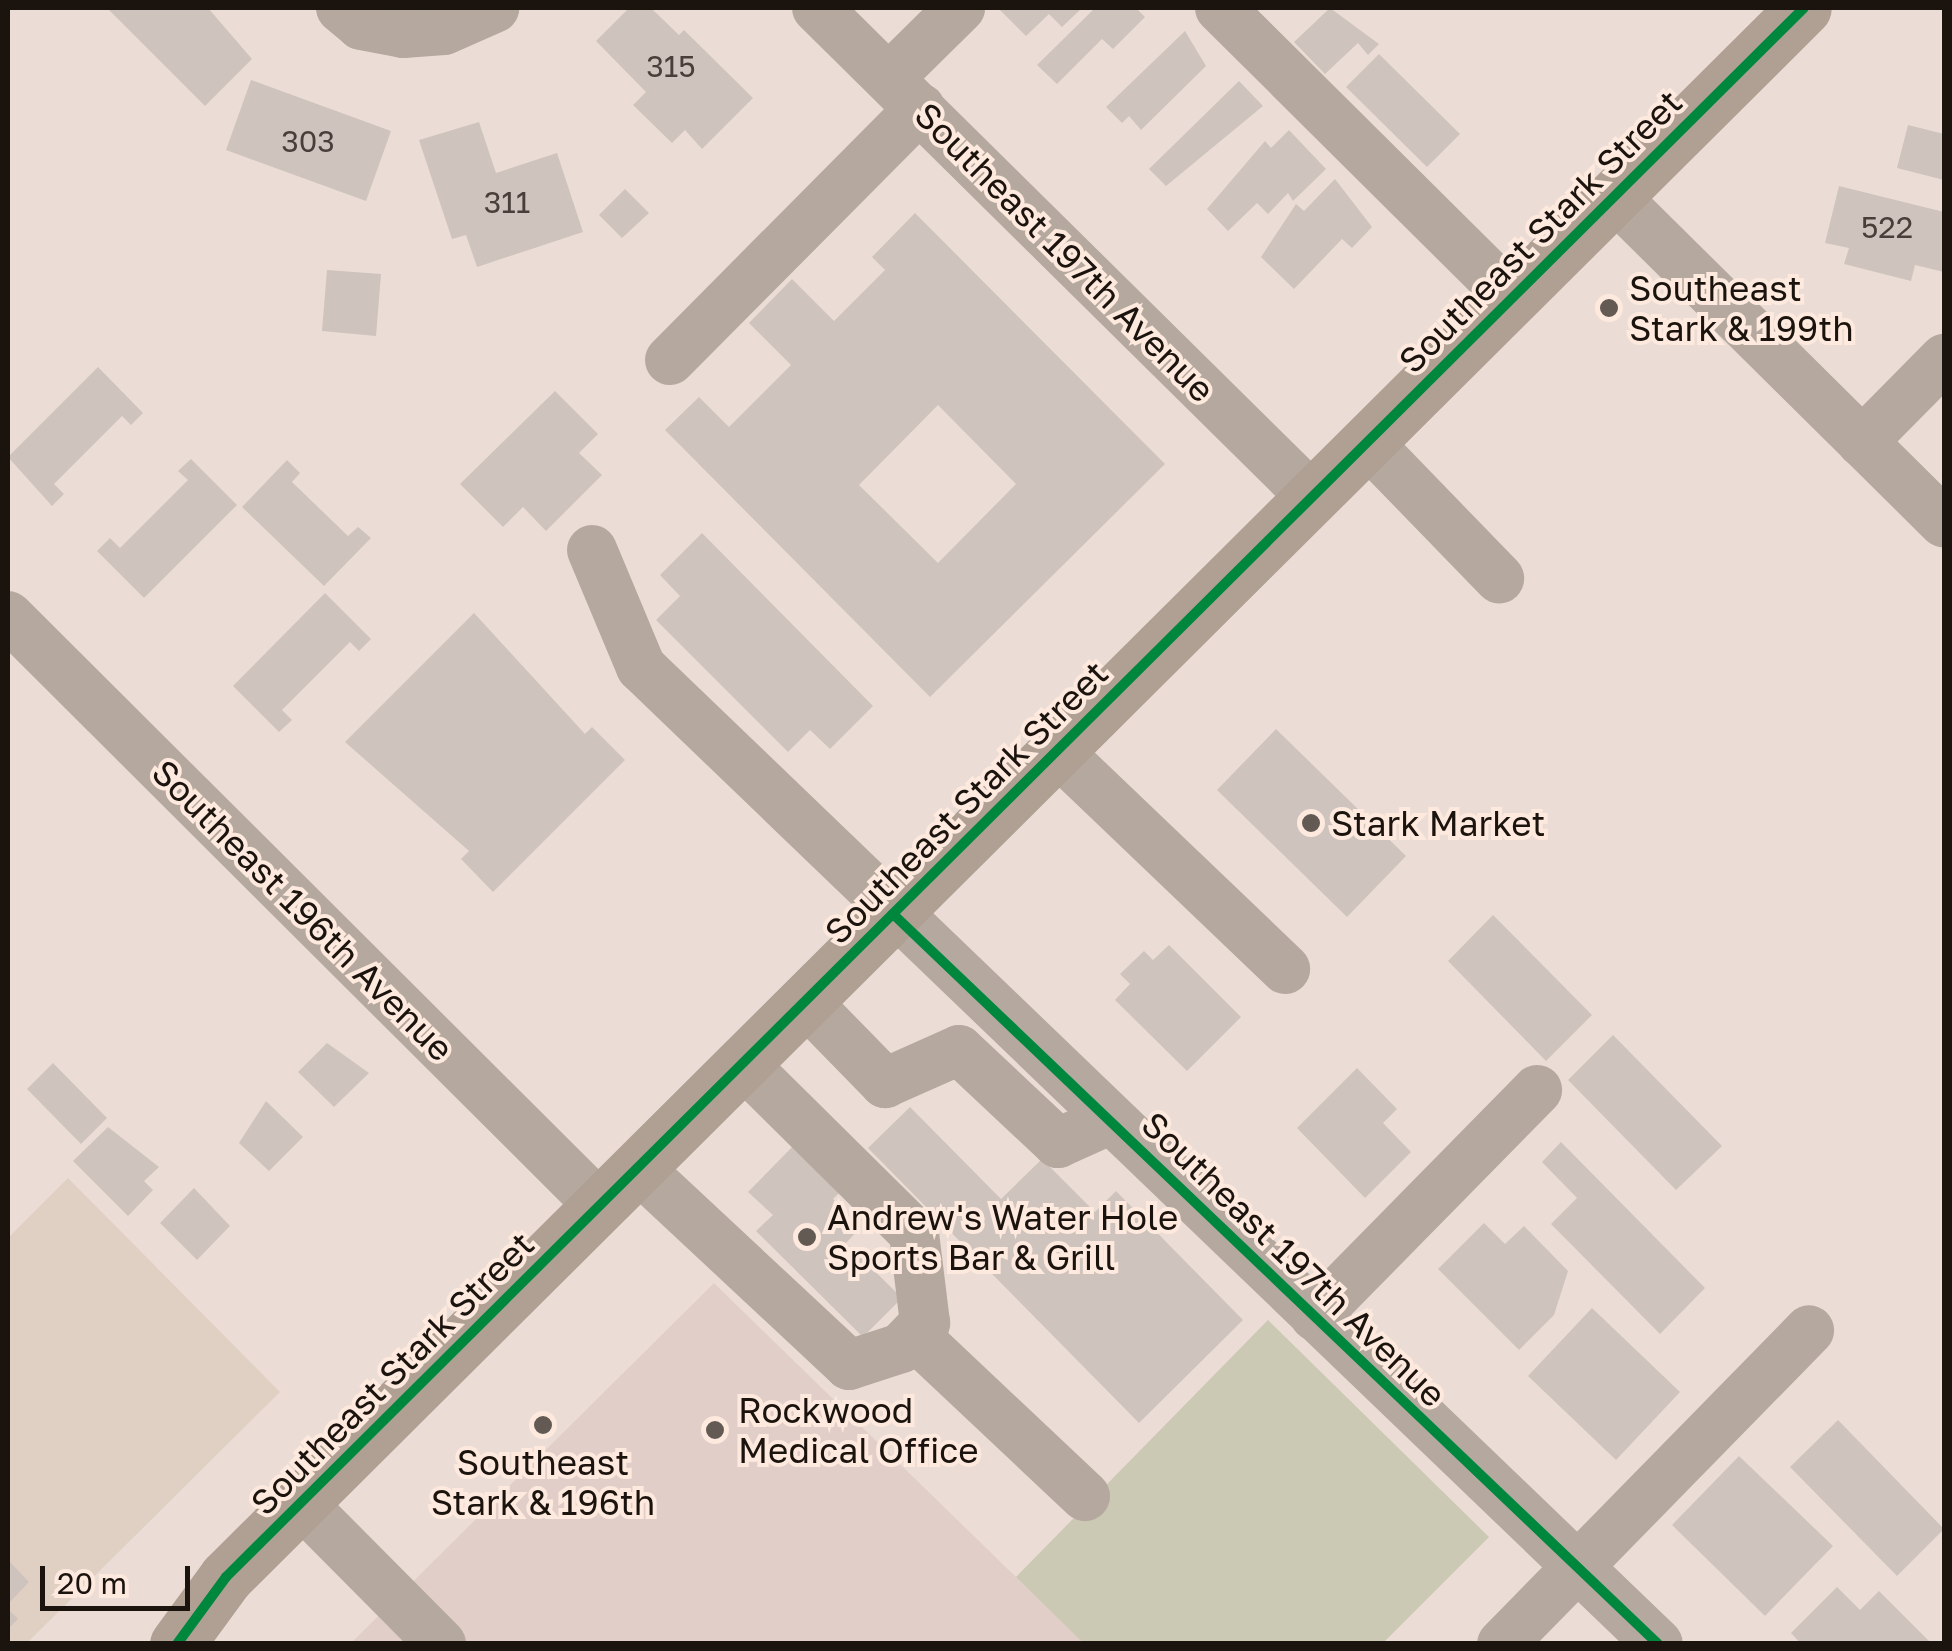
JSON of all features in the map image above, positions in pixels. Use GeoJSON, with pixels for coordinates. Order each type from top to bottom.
{"type":"FeatureCollection","features":[{"type":"Feature","properties":{"kind":"main road","name":"Southeast Stark Street"},"geometry":{"type":"LineString","coordinates":[[177,1644],[226,1578],[300,1503],[1804,8]]}},
{"type":"Feature","properties":{"kind":"main road","name":"Southeast Stark Street"},"geometry":{"type":"LineString","coordinates":[[135,1644],[226,1578]]}},
{"type":"Feature","properties":{"kind":"street"},"geometry":{"type":"LineString","coordinates":[[341,8],[362,25],[403,33],[444,30],[494,8]]}},
{"type":"Feature","properties":{"kind":"street","name":"Southeast 197th Avenue"},"geometry":{"type":"LineString","coordinates":[[818,8],[1312,498]]}},
{"type":"Feature","properties":{"kind":"street"},"geometry":{"type":"LineString","coordinates":[[670,360],[904,93],[960,8]]}},
{"type":"Feature","properties":{"kind":"street"},"geometry":{"type":"LineString","coordinates":[[1220,8],[1512,298]]}},
{"type":"Feature","properties":{"kind":"street"},"geometry":{"type":"LineString","coordinates":[[1614,196],[1944,522]]}},
{"type":"Feature","properties":{"kind":"street"},"geometry":{"type":"LineString","coordinates":[[1862,442],[1944,358]]}},
{"type":"Feature","properties":{"kind":"street"},"geometry":{"type":"LineString","coordinates":[[1366,442],[1499,578]]}},
{"type":"Feature","properties":{"kind":"street","name":"Southeast 197th Avenue"},"geometry":{"type":"LineString","coordinates":[[592,550],[641,666],[893,914],[1658,1644]]}},
{"type":"Feature","properties":{"kind":"street","name":"Southeast 196th Avenue"},"geometry":{"type":"LineString","coordinates":[[8,616],[599,1205]]}},
{"type":"Feature","properties":{"kind":"street"},"geometry":{"type":"LineString","coordinates":[[1056,750],[1285,968]]}},
{"type":"Feature","properties":{"kind":"street"},"geometry":{"type":"LineString","coordinates":[[805,1001],[885,1083],[959,1050],[1058,1144],[1109,1120]]}},
{"type":"Feature","properties":{"kind":"street"},"geometry":{"type":"LineString","coordinates":[[638,1168],[849,1364],[914,1335],[925,1324],[926,1287],[914,1233],[742,1063]]}},
{"type":"Feature","properties":{"kind":"street"},"geometry":{"type":"LineString","coordinates":[[1315,1316],[1537,1090]]}},
{"type":"Feature","properties":{"kind":"street"},"geometry":{"type":"LineString","coordinates":[[1502,1644],[1809,1330]]}},
{"type":"Feature","properties":{"kind":"street"},"geometry":{"type":"LineString","coordinates":[[914,1335],[1085,1496]]}},
{"type":"Feature","properties":{"kind":"street"},"geometry":{"type":"LineString","coordinates":[[300,1503],[441,1644]]}},
{"type":"Feature","properties":{"kind":"shaded area"},"geometry":{"type":"Polygon","coordinates":[[[68,1178],[280,1392],[27,1643],[8,1644],[8,1238],[68,1178]]]}},
{"type":"Feature","properties":{"kind":"shaded area","name":"Rockwood Medical Office"},"geometry":{"type":"Polygon","coordinates":[[[714,1283],[1016,1577],[1083,1643],[350,1644],[714,1283]]]}},
{"type":"Feature","properties":{"kind":"shaded area"},"geometry":{"type":"Polygon","coordinates":[[[1268,1320],[1489,1537],[1383,1643],[1083,1643],[1016,1577],[1268,1320]]]}},
{"type":"Feature","properties":{"kind":"building"},"geometry":{"type":"Polygon","coordinates":[[[107,8],[208,8],[252,59],[205,106],[107,8]]]}},
{"type":"Feature","properties":{"kind":"building"},"geometry":{"type":"Polygon","coordinates":[[[629,8],[651,8],[679,35],[684,30],[753,98],[702,149],[685,130],[672,143],[633,105],[646,92],[596,41],[629,8]]]}},
{"type":"Feature","properties":{"kind":"building"},"geometry":{"type":"Polygon","coordinates":[[[998,8],[1082,8],[1062,27],[1049,14],[1026,36],[998,8]]]}},
{"type":"Feature","properties":{"kind":"building"},"geometry":{"type":"Polygon","coordinates":[[[1095,8],[1136,8],[1145,17],[1113,49],[1102,39],[1057,84],[1037,65],[1095,8]]]}},
{"type":"Feature","properties":{"kind":"building"},"geometry":{"type":"Polygon","coordinates":[[[1330,8],[1379,44],[1368,55],[1358,43],[1325,74],[1294,42],[1330,8]]]}},
{"type":"Feature","properties":{"kind":"building"},"geometry":{"type":"Polygon","coordinates":[[[1185,31],[1206,66],[1141,130],[1129,116],[1122,123],[1106,107],[1185,31]]]}},
{"type":"Feature","properties":{"kind":"building"},"geometry":{"type":"Polygon","coordinates":[[[1379,54],[1460,134],[1427,167],[1346,87],[1379,54]]]}},
{"type":"Feature","properties":{"kind":"building"},"geometry":{"type":"Polygon","coordinates":[[[251,80],[391,131],[366,201],[226,150],[251,80]]]}},
{"type":"Feature","properties":{"kind":"building"},"geometry":{"type":"Polygon","coordinates":[[[1239,81],[1263,106],[1166,186],[1149,169],[1239,81]]]}},
{"type":"Feature","properties":{"kind":"building"},"geometry":{"type":"Polygon","coordinates":[[[479,122],[496,173],[557,153],[583,232],[477,267],[466,235],[452,239],[419,140],[479,122]]]}},
{"type":"Feature","properties":{"kind":"building"},"geometry":{"type":"Polygon","coordinates":[[[1908,125],[1944,134],[1944,180],[1897,168],[1908,125]]]}},
{"type":"Feature","properties":{"kind":"building"},"geometry":{"type":"Polygon","coordinates":[[[1289,130],[1326,169],[1293,201],[1288,193],[1268,214],[1257,203],[1228,231],[1207,209],[1265,141],[1271,148],[1289,130]]]}},
{"type":"Feature","properties":{"kind":"building"},"geometry":{"type":"Polygon","coordinates":[[[1335,179],[1372,227],[1352,248],[1342,239],[1294,289],[1261,257],[1296,204],[1304,211],[1335,179]]]}},
{"type":"Feature","properties":{"kind":"building"},"geometry":{"type":"Polygon","coordinates":[[[1839,186],[1944,212],[1944,272],[1915,265],[1911,281],[1844,264],[1849,248],[1825,243],[1839,186]]]}},
{"type":"Feature","properties":{"kind":"building"},"geometry":{"type":"Polygon","coordinates":[[[625,189],[649,213],[622,238],[599,215],[625,189]]]}},
{"type":"Feature","properties":{"kind":"building"},"geometry":{"type":"Polygon","coordinates":[[[915,213],[1165,464],[930,697],[665,430],[699,397],[729,427],[791,365],[749,323],[792,279],[834,321],[885,270],[872,257],[915,213]],[[938,405],[859,485],[938,563],[1016,484],[938,405]]]}},
{"type":"Feature","properties":{"kind":"building"},"geometry":{"type":"Polygon","coordinates":[[[327,270],[381,274],[376,336],[322,331],[327,270]]]}},
{"type":"Feature","properties":{"kind":"building"},"geometry":{"type":"Polygon","coordinates":[[[98,367],[143,413],[131,425],[122,416],[54,484],[64,494],[52,506],[8,457],[98,367]]]}},
{"type":"Feature","properties":{"kind":"building"},"geometry":{"type":"Polygon","coordinates":[[[555,391],[598,434],[579,453],[602,475],[546,531],[523,507],[503,527],[460,484],[555,391]]]}},
{"type":"Feature","properties":{"kind":"building"},"geometry":{"type":"Polygon","coordinates":[[[191,459],[237,505],[144,598],[97,551],[110,538],[120,548],[188,480],[178,471],[191,459]]]}},
{"type":"Feature","properties":{"kind":"building"},"geometry":{"type":"Polygon","coordinates":[[[287,460],[300,473],[292,482],[348,536],[358,527],[371,538],[324,586],[242,507],[287,460]]]}},
{"type":"Feature","properties":{"kind":"building"},"geometry":{"type":"Polygon","coordinates":[[[702,533],[873,706],[830,749],[810,730],[788,752],[656,620],[680,596],[660,575],[702,533]]]}},
{"type":"Feature","properties":{"kind":"building"},"geometry":{"type":"Polygon","coordinates":[[[325,593],[371,639],[359,651],[350,642],[282,710],[292,720],[279,732],[233,686],[325,593]]]}},
{"type":"Feature","properties":{"kind":"building"},"geometry":{"type":"Polygon","coordinates":[[[474,613],[585,734],[592,727],[625,760],[493,892],[461,859],[469,851],[345,742],[474,613]]]}},
{"type":"Feature","properties":{"kind":"building","name":"Stark Market"},"geometry":{"type":"Polygon","coordinates":[[[1276,729],[1406,856],[1347,917],[1217,790],[1276,729]]]}},
{"type":"Feature","properties":{"kind":"building"},"geometry":{"type":"Polygon","coordinates":[[[1493,915],[1592,1015],[1546,1061],[1448,961],[1493,915]]]}},
{"type":"Feature","properties":{"kind":"building"},"geometry":{"type":"Polygon","coordinates":[[[1169,945],[1241,1017],[1187,1071],[1115,1000],[1130,984],[1120,974],[1144,951],[1153,960],[1169,945]]]}},
{"type":"Feature","properties":{"kind":"building"},"geometry":{"type":"Polygon","coordinates":[[[1613,1035],[1722,1146],[1676,1190],[1568,1080],[1613,1035]]]}},
{"type":"Feature","properties":{"kind":"building"},"geometry":{"type":"Polygon","coordinates":[[[327,1043],[369,1073],[334,1107],[298,1072],[327,1043]]]}},
{"type":"Feature","properties":{"kind":"building"},"geometry":{"type":"Polygon","coordinates":[[[53,1063],[107,1118],[81,1144],[27,1089],[53,1063]]]}},
{"type":"Feature","properties":{"kind":"building"},"geometry":{"type":"Polygon","coordinates":[[[1357,1068],[1397,1109],[1383,1123],[1411,1152],[1365,1198],[1297,1128],[1357,1068]]]}},
{"type":"Feature","properties":{"kind":"building"},"geometry":{"type":"Polygon","coordinates":[[[266,1101],[303,1137],[269,1171],[239,1143],[266,1101]]]}},
{"type":"Feature","properties":{"kind":"building"},"geometry":{"type":"Polygon","coordinates":[[[910,1107],[1001,1199],[1042,1159],[1095,1212],[1116,1191],[1243,1320],[1139,1423],[868,1148],[910,1107]]]}},
{"type":"Feature","properties":{"kind":"building"},"geometry":{"type":"Polygon","coordinates":[[[108,1127],[159,1167],[144,1181],[153,1190],[128,1216],[73,1161],[108,1127]]]}},
{"type":"Feature","properties":{"kind":"building"},"geometry":{"type":"Polygon","coordinates":[[[1561,1142],[1705,1288],[1660,1334],[1551,1224],[1577,1198],[1542,1162],[1561,1142]]]}},
{"type":"Feature","properties":{"kind":"building","name":"Andrew's Water Hole Sports Bar & Grill"},"geometry":{"type":"Polygon","coordinates":[[[796,1143],[843,1189],[833,1199],[861,1227],[846,1243],[902,1298],[863,1337],[756,1231],[773,1215],[748,1192],[796,1143]]]}},
{"type":"Feature","properties":{"kind":"building"},"geometry":{"type":"Polygon","coordinates":[[[194,1188],[230,1226],[197,1260],[160,1223],[194,1188]]]}},
{"type":"Feature","properties":{"kind":"building"},"geometry":{"type":"Polygon","coordinates":[[[1484,1223],[1505,1244],[1524,1226],[1568,1271],[1554,1315],[1519,1350],[1438,1269],[1484,1223]]]}},
{"type":"Feature","properties":{"kind":"building"},"geometry":{"type":"Polygon","coordinates":[[[1592,1308],[1680,1392],[1616,1460],[1528,1376],[1592,1308]]]}},
{"type":"Feature","properties":{"kind":"building"},"geometry":{"type":"Polygon","coordinates":[[[1838,1420],[1944,1529],[1897,1576],[1790,1467],[1838,1420]]]}},
{"type":"Feature","properties":{"kind":"building"},"geometry":{"type":"Polygon","coordinates":[[[1739,1456],[1833,1546],[1765,1616],[1672,1525],[1739,1456]]]}},
{"type":"Feature","properties":{"kind":"building"},"geometry":{"type":"Polygon","coordinates":[[[8,1560],[29,1582],[8,1604],[8,1560]]]}},
{"type":"Feature","properties":{"kind":"building"},"geometry":{"type":"Polygon","coordinates":[[[1837,1587],[1860,1610],[1879,1591],[1932,1644],[1801,1644],[1791,1633],[1837,1587]]]}},
{"type":"Feature","properties":{"kind":"building"},"geometry":{"type":"Polygon","coordinates":[[[8,1609],[18,1619],[8,1629],[8,1609]]]}},
{"type":"Feature","properties":{"kind":"cycle path"},"geometry":{"type":"LineString","coordinates":[[177,1644],[226,1577],[1804,8]]}},
{"type":"Feature","properties":{"kind":"cycle path"},"geometry":{"type":"LineString","coordinates":[[893,914],[1658,1644]]}},
{"type":"Feature","properties":{"kind":"place","name":"Southeast Stark & 199th"},"geometry":{"type":"Point","coordinates":[1609,308]}},
{"type":"Feature","properties":{"kind":"place","name":"Stark Market"},"geometry":{"type":"Point","coordinates":[1311,823]}},
{"type":"Feature","properties":{"kind":"place","name":"Andrew's Water Hole Sports Bar & Grill"},"geometry":{"type":"Point","coordinates":[807,1237]}},
{"type":"Feature","properties":{"kind":"place","name":"Southeast Stark & 196th"},"geometry":{"type":"Point","coordinates":[543,1425]}},
{"type":"Feature","properties":{"kind":"place","name":"Rockwood Medical Office"},"geometry":{"type":"Point","coordinates":[715,1430]}}]}
